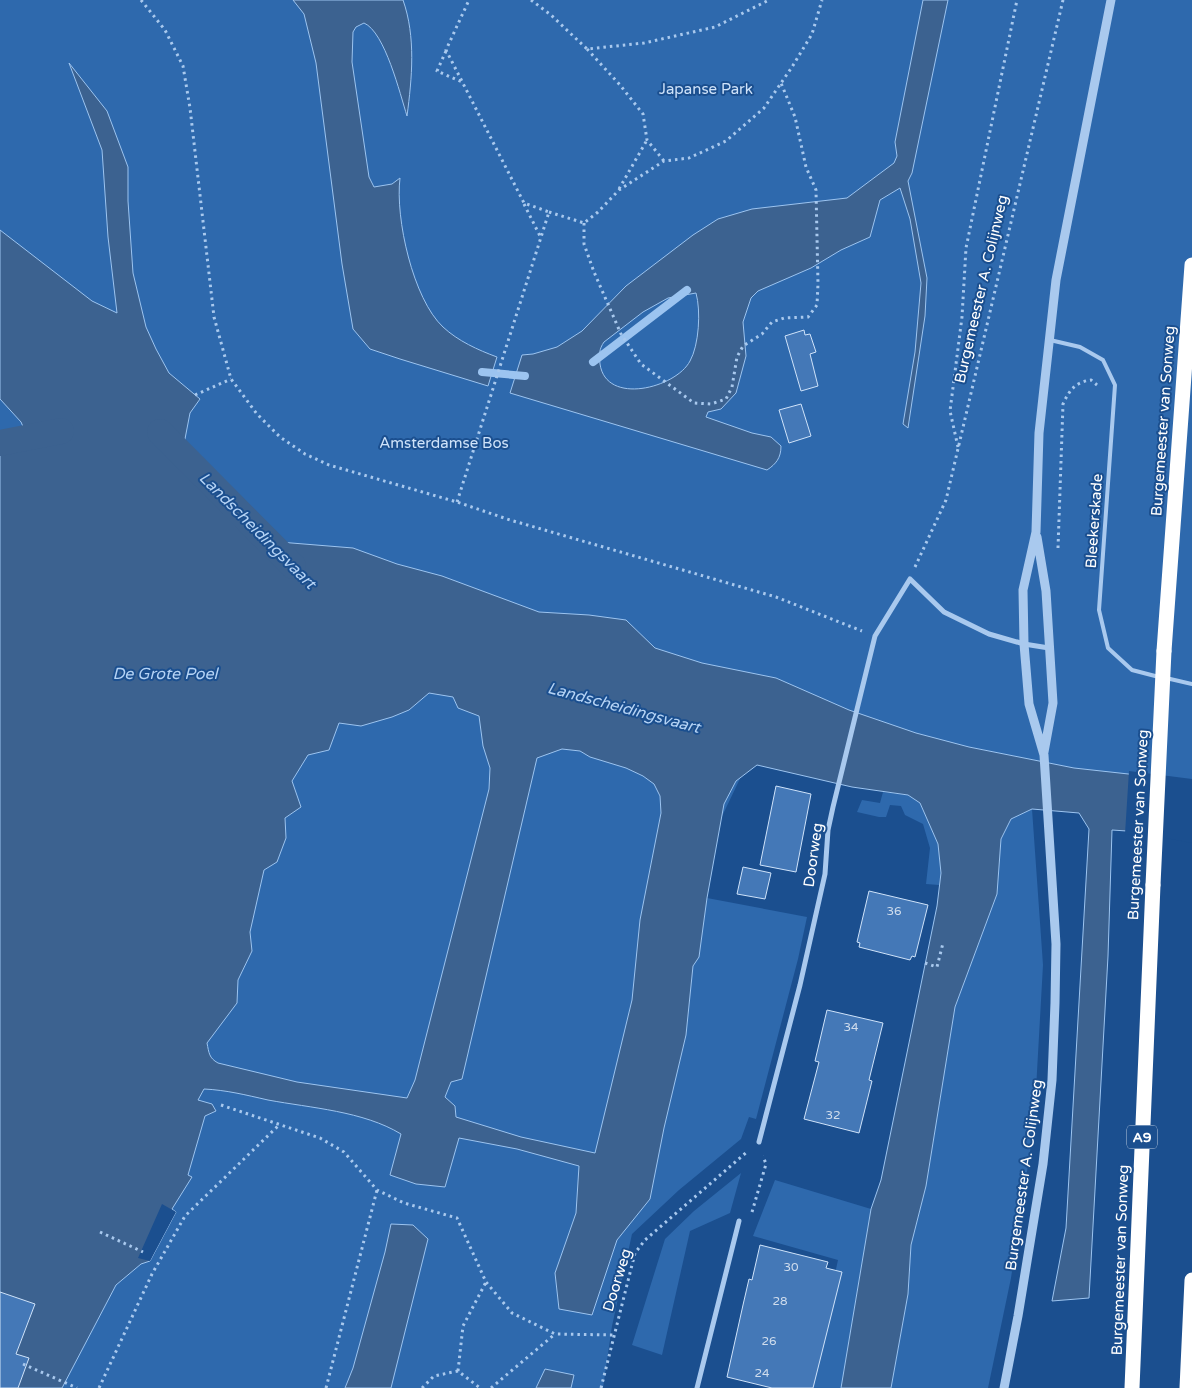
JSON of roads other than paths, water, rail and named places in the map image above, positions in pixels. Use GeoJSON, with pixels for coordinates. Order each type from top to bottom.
{"type":"FeatureCollection","features":[{"type":"Feature","properties":{"kind":"highway","name":"Burgemeester van Sonweg"},"geometry":{"type":"LineString","coordinates":[[1132,1388],[1164,651],[1192,265]]}},
{"type":"Feature","properties":{"kind":"highway"},"geometry":{"type":"LineString","coordinates":[[1187,1388],[1192,1280]]}},
{"type":"Feature","properties":{"kind":"street","name":"Burgemeester A. Colijnweg"},"geometry":{"type":"LineString","coordinates":[[1044,755],[1029,704],[1024,644],[1023,590],[1036,532],[1039,433],[1056,280],[1111,0]]}},
{"type":"Feature","properties":{"kind":"street","name":"Burgemeester A. Colijnweg"},"geometry":{"type":"LineString","coordinates":[[1004,1388],[1043,1164],[1052,1080],[1056,944],[1044,755],[1053,703],[1046,591],[1036,532]]}},
{"type":"Feature","properties":{"kind":"street","name":"Doorweg"},"geometry":{"type":"LineString","coordinates":[[760,1142],[800,985],[823,884],[828,830],[875,636],[910,580],[944,612],[989,634],[1024,644]]}},
{"type":"Feature","properties":{"kind":"street"},"geometry":{"type":"LineString","coordinates":[[1024,644],[1049,648]]}},
{"type":"Feature","properties":{"kind":"street"},"geometry":{"type":"LineString","coordinates":[[697,1388],[739,1220]]}},
{"type":"Feature","properties":{"kind":"lane","name":"Bleekerskade"},"geometry":{"type":"LineString","coordinates":[[1050,340],[1080,347],[1104,360],[1115,385],[1099,610],[1108,648],[1132,670],[1192,684]]}},
{"type":"Feature","properties":{"kind":"water"},"geometry":{"type":"Polygon","coordinates":[[[293,0],[403,0],[410,28],[412,58],[407,116],[391,65],[379,38],[364,23],[356,27],[353,32],[352,62],[369,177],[374,187],[392,184],[400,178],[400,214],[403,235],[408,257],[423,298],[432,314],[455,337],[468,345],[497,357],[488,386],[370,349],[353,329],[342,264],[316,63],[304,14],[293,0]]]}},
{"type":"Feature","properties":{"kind":"water"},"geometry":{"type":"Polygon","coordinates":[[[923,0],[948,0],[912,173],[908,181],[927,278],[925,316],[908,428],[903,424],[915,352],[921,283],[910,219],[900,188],[880,200],[870,237],[841,250],[811,268],[758,291],[751,298],[743,322],[746,356],[736,393],[721,409],[708,412],[706,417],[752,433],[771,437],[781,446],[781,450],[777,460],[767,470],[510,393],[522,355],[557,347],[582,331],[626,286],[693,235],[718,219],[752,209],[847,198],[894,163],[897,156],[895,142],[923,0]],[[696,293],[668,298],[643,312],[604,342],[600,350],[600,364],[605,377],[615,385],[627,389],[642,388],[657,385],[671,379],[682,371],[690,361],[695,346],[698,328],[698,300],[696,293]]]}},
{"type":"Feature","properties":{"kind":"water","name":"De Grote Poel"},"geometry":{"type":"Polygon","coordinates":[[[69,63],[107,111],[128,167],[128,201],[133,273],[146,327],[169,373],[200,399],[190,413],[184,444],[186,464],[235,522],[267,541],[353,548],[397,564],[442,576],[539,612],[589,615],[626,620],[655,648],[702,663],[776,678],[849,710],[916,733],[969,747],[1074,768],[1192,781],[1156,833],[1112,830],[1108,956],[1089,1298],[1052,1301],[1066,1228],[1089,829],[1079,813],[1032,809],[1011,819],[1001,839],[997,894],[955,1007],[926,1186],[911,1245],[908,1294],[891,1388],[841,1388],[871,1209],[881,1180],[937,906],[941,873],[938,844],[920,803],[908,795],[852,787],[757,765],[736,781],[724,804],[707,898],[699,957],[693,966],[686,1035],[664,1128],[650,1199],[617,1240],[592,1315],[559,1309],[555,1273],[576,1213],[579,1166],[517,1149],[459,1138],[445,1187],[416,1184],[390,1175],[401,1134],[386,1126],[336,1111],[204,1089],[198,1100],[212,1104],[216,1111],[205,1116],[188,1175],[192,1177],[172,1209],[176,1212],[150,1261],[141,1264],[116,1285],[62,1388],[0,1388],[0,449],[16,448],[27,436],[21,422],[0,399],[0,230],[92,301],[117,313],[108,237],[102,150],[69,63]],[[429,693],[409,710],[392,717],[361,726],[339,723],[329,750],[308,755],[292,781],[301,807],[285,818],[286,838],[277,862],[264,870],[250,932],[252,951],[238,980],[237,1003],[207,1043],[211,1057],[218,1063],[297,1082],[407,1098],[415,1080],[489,789],[490,768],[483,746],[479,716],[458,708],[453,697],[429,693]],[[562,749],[537,758],[462,1079],[451,1082],[445,1097],[455,1106],[456,1117],[521,1137],[595,1153],[632,1000],[640,920],[661,813],[660,796],[654,784],[643,776],[626,768],[590,757],[580,751],[562,749]]]}},
{"type":"Feature","properties":{"kind":"water"},"geometry":{"type":"Polygon","coordinates":[[[391,1224],[413,1225],[428,1239],[391,1388],[345,1388],[353,1368],[391,1224]]]}},
{"type":"Feature","properties":{"kind":"water"},"geometry":{"type":"Polygon","coordinates":[[[545,1369],[574,1375],[571,1388],[536,1388],[545,1369]]]}},
{"type":"Feature","properties":{"kind":"waterway"},"geometry":{"type":"LineString","coordinates":[[593,362],[687,290]]}},
{"type":"Feature","properties":{"kind":"waterway"},"geometry":{"type":"LineString","coordinates":[[482,372],[525,376]]}},
{"type":"Feature","properties":{"kind":"waterway"},"geometry":{"type":"LineString","coordinates":[[0,443],[61,431]]}},
{"type":"Feature","properties":{"kind":"waterway","name":"Landscheidingsvaart"},"geometry":{"type":"LineString","coordinates":[[160,432],[293,566]]}},
{"type":"Feature","properties":{"kind":"park label","name":"Japanse Park"},"geometry":{"type":"Point","coordinates":[706,89]}},
{"type":"Feature","properties":{"kind":"park label","name":"Amsterdamse Bos"},"geometry":{"type":"Point","coordinates":[444,443]}}]}
